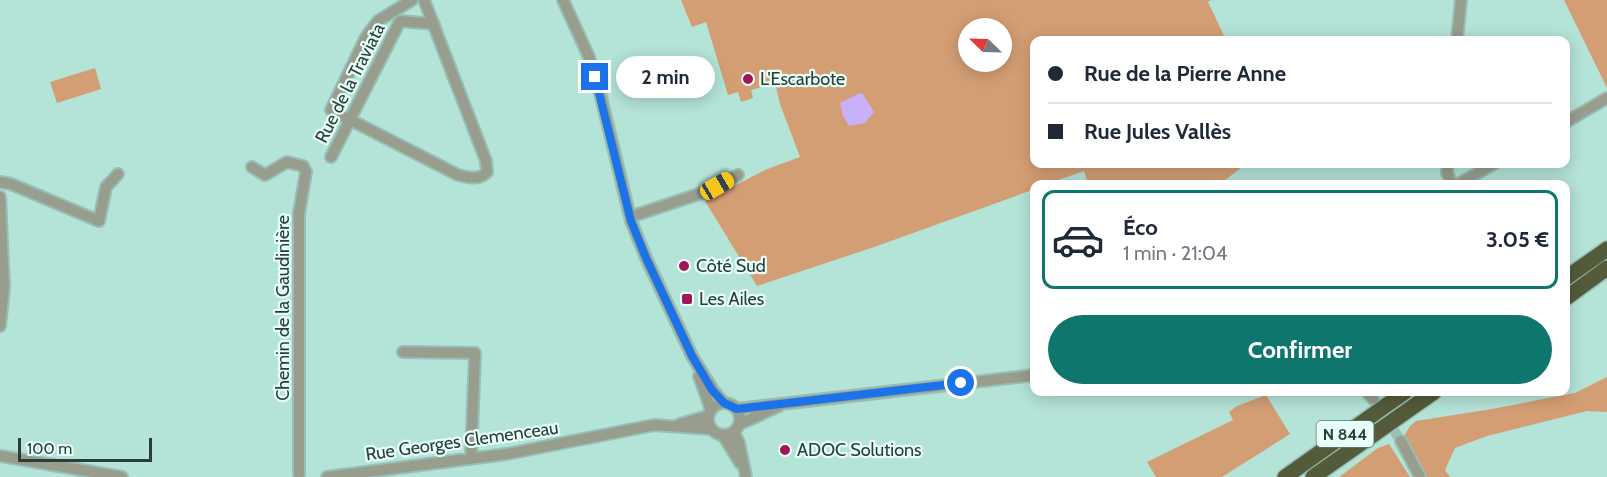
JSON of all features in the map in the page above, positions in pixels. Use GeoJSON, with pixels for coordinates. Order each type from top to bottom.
{"type":"FeatureCollection","features":[{"type":"Feature","properties":{"kind":"highway"},"geometry":{"type":"LineString","coordinates":[[1570,275],[1607,249]]}},
{"type":"Feature","properties":{"kind":"highway"},"geometry":{"type":"LineString","coordinates":[[1570,295],[1607,268]]}},
{"type":"Feature","properties":{"kind":"highway","name":"N 844"},"geometry":{"type":"LineString","coordinates":[[1285,477],[1399,396]]}},
{"type":"Feature","properties":{"kind":"highway","name":"N 844"},"geometry":{"type":"LineString","coordinates":[[1313,477],[1428,396]]}},
{"type":"Feature","properties":{"kind":"street"},"geometry":{"type":"LineString","coordinates":[[412,0],[378,21],[366,37],[331,110],[458,175],[477,178],[487,172],[486,161],[424,0]]}},
{"type":"Feature","properties":{"kind":"street"},"geometry":{"type":"LineString","coordinates":[[563,0],[589,57],[602,97],[630,218],[692,356],[712,390],[724,403],[737,409],[1030,376]]}},
{"type":"Feature","properties":{"kind":"street"},"geometry":{"type":"LineString","coordinates":[[1457,36],[1461,0]]}},
{"type":"Feature","properties":{"kind":"street","name":"Rue de la Traviata"},"geometry":{"type":"LineString","coordinates":[[331,157],[400,21],[434,24]]}},
{"type":"Feature","properties":{"kind":"street"},"geometry":{"type":"LineString","coordinates":[[1570,120],[1607,98]]}},
{"type":"Feature","properties":{"kind":"street","name":"Chemin de la Gaudinière"},"geometry":{"type":"LineString","coordinates":[[252,167],[265,175],[287,162],[303,166],[306,172],[299,213],[298,476]]}},
{"type":"Feature","properties":{"kind":"street"},"geometry":{"type":"LineString","coordinates":[[1465,180],[1487,168]]}},
{"type":"Feature","properties":{"kind":"street"},"geometry":{"type":"LineString","coordinates":[[0,182],[11,184],[99,221],[106,187],[118,174]]}},
{"type":"Feature","properties":{"kind":"street"},"geometry":{"type":"LineString","coordinates":[[630,218],[708,191],[738,175]]}},
{"type":"Feature","properties":{"kind":"street"},"geometry":{"type":"LineString","coordinates":[[0,197],[4,287],[0,326]]}},
{"type":"Feature","properties":{"kind":"street"},"geometry":{"type":"LineString","coordinates":[[403,352],[475,353],[471,457]]}},
{"type":"Feature","properties":{"kind":"street"},"geometry":{"type":"LineString","coordinates":[[692,356],[709,413],[711,429],[732,430],[785,404]]}},
{"type":"Feature","properties":{"kind":"street"},"geometry":{"type":"LineString","coordinates":[[709,413],[719,404],[724,403]]}},
{"type":"Feature","properties":{"kind":"street"},"geometry":{"type":"LineString","coordinates":[[732,430],[740,419],[737,409]]}},
{"type":"Feature","properties":{"kind":"street","name":"Rue Georges Clemenceau"},"geometry":{"type":"LineString","coordinates":[[674,425],[709,413]]}},
{"type":"Feature","properties":{"kind":"street","name":"Rue Georges Clemenceau"},"geometry":{"type":"LineString","coordinates":[[327,477],[507,454],[654,425],[711,429]]}},
{"type":"Feature","properties":{"kind":"street"},"geometry":{"type":"LineString","coordinates":[[732,430],[739,443],[744,473]]}},
{"type":"Feature","properties":{"kind":"street"},"geometry":{"type":"LineString","coordinates":[[1401,441],[1420,477]]}},
{"type":"Feature","properties":{"kind":"street"},"geometry":{"type":"LineString","coordinates":[[0,456],[122,477]]}},
{"type":"Feature","properties":{"kind":"shaded area"},"geometry":{"type":"Polygon","coordinates":[[[681,0],[1211,0],[1208,2],[1224,36],[1030,36],[1030,168],[1241,168],[1225,180],[1087,180],[1084,171],[1058,180],[1030,180],[1030,191],[757,286],[705,201],[765,170],[800,157],[780,104],[775,83],[751,90],[753,98],[741,102],[738,92],[728,95],[706,22],[692,27],[681,0]]]}},
{"type":"Feature","properties":{"kind":"shaded area"},"geometry":{"type":"Polygon","coordinates":[[[1564,0],[1607,0],[1607,88],[1564,0]]]}},
{"type":"Feature","properties":{"kind":"shaded area"},"geometry":{"type":"Polygon","coordinates":[[[95,68],[101,89],[57,103],[50,82],[95,68]]]}},
{"type":"Feature","properties":{"kind":"shaded area"},"geometry":{"type":"Polygon","coordinates":[[[860,93],[863,94],[874,112],[865,123],[849,126],[843,116],[840,103],[860,93]]]}},
{"type":"Feature","properties":{"kind":"shaded area"},"geometry":{"type":"Polygon","coordinates":[[[1607,377],[1607,412],[1587,411],[1487,436],[1455,448],[1445,470],[1450,477],[1427,477],[1403,438],[1416,421],[1570,396],[1607,377]]]}},
{"type":"Feature","properties":{"kind":"shaded area"},"geometry":{"type":"Polygon","coordinates":[[[1267,396],[1290,434],[1222,477],[1156,477],[1147,462],[1233,420],[1229,412],[1237,406],[1267,396]]]}},
{"type":"Feature","properties":{"kind":"shaded area"},"geometry":{"type":"Polygon","coordinates":[[[1389,444],[1410,477],[1339,477],[1378,448],[1389,444]]]}},
{"type":"Feature","properties":{"kind":"tunnel"},"geometry":{"type":"LineString","coordinates":[[1376,404],[1401,441]]}},
{"type":"Feature","properties":{"kind":"place","name":"L'Escarbote"},"geometry":{"type":"Point","coordinates":[748,79]}},
{"type":"Feature","properties":{"kind":"place","name":"Côté Sud"},"geometry":{"type":"Point","coordinates":[684,266]}},
{"type":"Feature","properties":{"kind":"place","name":"Les Ailes"},"geometry":{"type":"Point","coordinates":[687,299]}},
{"type":"Feature","properties":{"kind":"place","name":"ADOC Solutions"},"geometry":{"type":"Point","coordinates":[785,450]}},
{"type":"Feature","properties":{"kind":"route"},"geometry":{"type":"LineString","coordinates":[[595,77],[602,97],[631,221],[692,356],[712,390],[724,403],[737,409],[961,383]]}}]}
